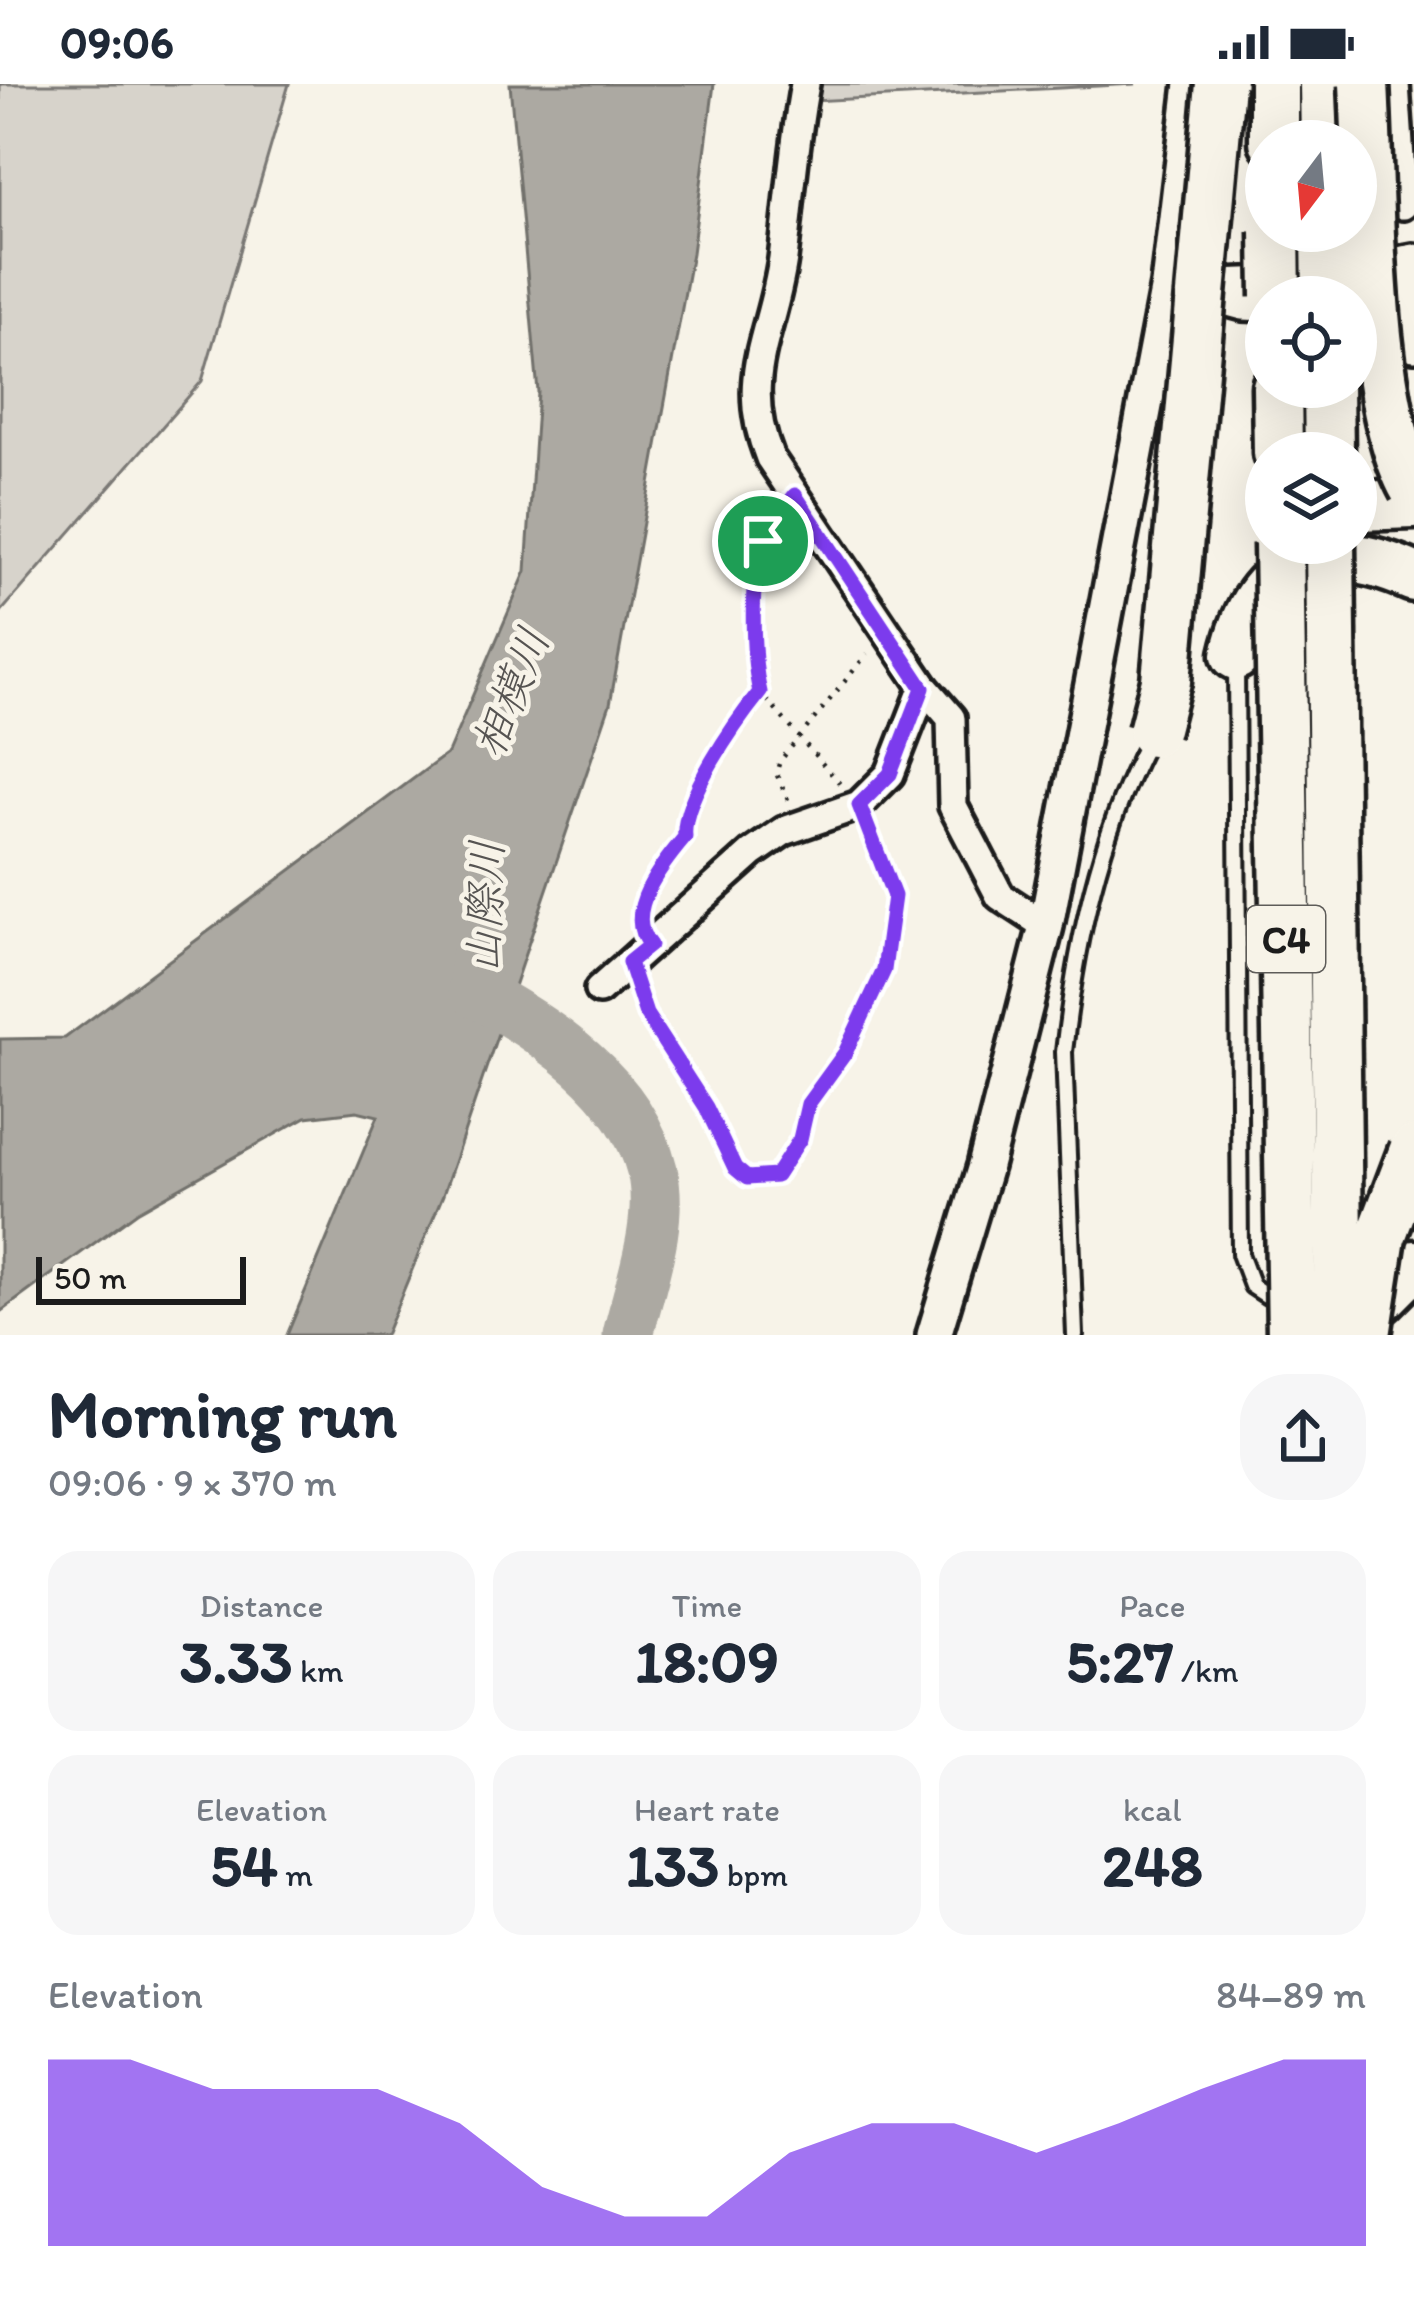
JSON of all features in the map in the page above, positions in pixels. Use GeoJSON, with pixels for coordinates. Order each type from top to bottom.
{"type":"FeatureCollection","features":[{"type":"Feature","properties":{"kind":"highway"},"geometry":{"type":"LineString","coordinates":[[1153,732],[1166,681],[1220,84]]}},
{"type":"Feature","properties":{"kind":"highway"},"geometry":{"type":"LineString","coordinates":[[1274,84],[1274,120]]}},
{"type":"Feature","properties":{"kind":"highway"},"geometry":{"type":"LineString","coordinates":[[1324,84],[1324,120]]}},
{"type":"Feature","properties":{"kind":"highway"},"geometry":{"type":"LineString","coordinates":[[1364,84],[1385,392],[1398,452],[1414,488]]}},
{"type":"Feature","properties":{"kind":"highway"},"geometry":{"type":"LineString","coordinates":[[1377,505],[1414,504]]}},
{"type":"Feature","properties":{"kind":"highway"},"geometry":{"type":"LineString","coordinates":[[1236,655],[1254,599],[1291,568],[1341,557],[1414,577]]}},
{"type":"Feature","properties":{"kind":"highway"},"geometry":{"type":"LineString","coordinates":[[1236,655],[1238,585],[1246,564]]}},
{"type":"Feature","properties":{"kind":"highway","name":"C4"},"geometry":{"type":"LineString","coordinates":[[1281,564],[1347,1314]]}},
{"type":"Feature","properties":{"kind":"highway","name":"C4"},"geometry":{"type":"LineString","coordinates":[[1330,564],[1347,1314]]}},
{"type":"Feature","properties":{"kind":"highway"},"geometry":{"type":"LineString","coordinates":[[1347,1314],[1414,1150]]}},
{"type":"Feature","properties":{"kind":"highway"},"geometry":{"type":"LineString","coordinates":[[1347,1314],[1414,1265]]}},
{"type":"Feature","properties":{"kind":"street"},"geometry":{"type":"LineString","coordinates":[[806,84],[782,266],[754,371],[753,399],[770,458],[923,688],[951,718],[952,806],[1000,896],[1046,926]]}},
{"type":"Feature","properties":{"kind":"street"},"geometry":{"type":"LineString","coordinates":[[934,1335],[986,1166],[1046,926],[1168,285],[1192,84]]}},
{"type":"Feature","properties":{"kind":"street"},"geometry":{"type":"LineString","coordinates":[[1395,84],[1407,177],[1403,205]]}},
{"type":"Feature","properties":{"kind":"street"},"geometry":{"type":"LineString","coordinates":[[1168,285],[1410,272]]}},
{"type":"Feature","properties":{"kind":"street"},"geometry":{"type":"LineString","coordinates":[[1377,290],[1410,272]]}},
{"type":"Feature","properties":{"kind":"street"},"geometry":{"type":"LineString","coordinates":[[1410,272],[1414,347]]}},
{"type":"Feature","properties":{"kind":"street"},"geometry":{"type":"LineString","coordinates":[[1168,285],[1245,307]]}},
{"type":"Feature","properties":{"kind":"street"},"geometry":{"type":"LineString","coordinates":[[599,990],[752,853],[784,831],[859,805],[890,774],[923,688]]}},
{"type":"Feature","properties":{"kind":"lane"},"geometry":{"type":"LineString","coordinates":[[1236,655],[1240,1254],[1252,1286],[1281,1305],[1347,1314]]}},
{"type":"Feature","properties":{"kind":"lane"},"geometry":{"type":"LineString","coordinates":[[1076,1335],[1064,1052],[1068,1013],[1112,819],[1153,732]]}},
{"type":"Feature","properties":{"kind":"path"},"geometry":{"type":"LineString","coordinates":[[760,692],[704,773],[683,820],[685,837],[658,869],[639,918],[646,1014],[706,1107],[735,1168],[747,1178],[776,1176],[800,1139],[808,1104],[845,1053],[884,970],[894,896],[859,805],[802,734],[760,692],[754,666],[755,565],[763,541],[795,495]]}},
{"type":"Feature","properties":{"kind":"path"},"geometry":{"type":"LineString","coordinates":[[809,822],[789,802],[776,773],[886,631]]}},
{"type":"Feature","properties":{"kind":"shaded area"},"geometry":{"type":"Polygon","coordinates":[[[0,84],[289,84],[202,381],[0,613],[0,84]]]}},
{"type":"Feature","properties":{"kind":"shaded area"},"geometry":{"type":"Polygon","coordinates":[[[812,84],[1136,84],[812,101],[812,84]]]}},
{"type":"Feature","properties":{"kind":"water","name":"相模川"},"geometry":{"type":"Polygon","coordinates":[[[510,84],[714,84],[692,253],[610,704],[443,1195],[385,1335],[287,1335],[378,1116],[357,1111],[306,1117],[137,1212],[0,1312],[0,1039],[65,1038],[448,753],[526,571],[538,392],[510,84]]]}},
{"type":"Feature","properties":{"kind":"waterway","name":"山際川"},"geometry":{"type":"LineString","coordinates":[[476,957],[474,991],[529,1023],[582,1063],[605,1086],[641,1139],[652,1170],[655,1211],[628,1335]]}},
{"type":"Feature","properties":{"kind":"route"},"geometry":{"type":"LineString","coordinates":[[795,495],[923,688],[890,774],[859,805],[894,896],[884,970],[845,1053],[808,1104],[790,1159],[776,1176],[759,1180],[735,1168],[706,1107],[646,1014],[633,986],[629,962],[650,945],[642,936],[639,918],[658,869],[685,837],[683,820],[704,773],[760,692],[754,666],[755,565],[763,541],[795,495]]}}]}
